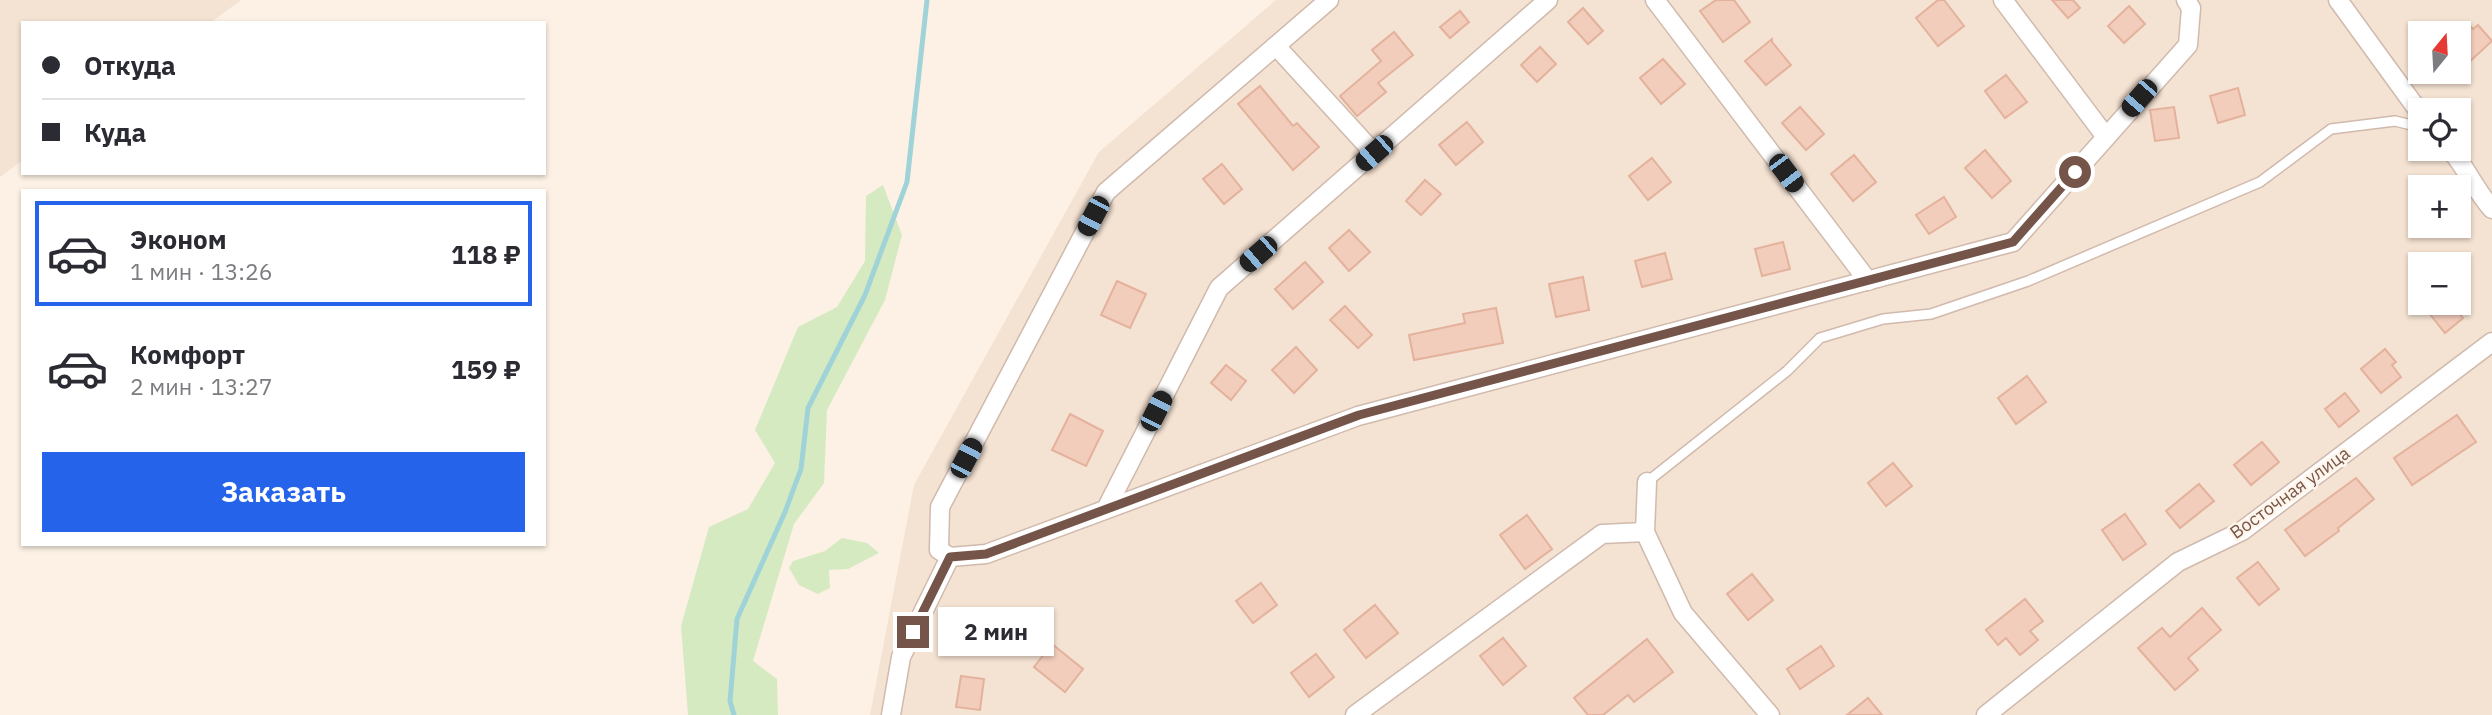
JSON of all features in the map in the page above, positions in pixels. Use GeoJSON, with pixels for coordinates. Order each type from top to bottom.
{"type":"FeatureCollection","features":[{"type":"Feature","properties":{"kind":"street"},"geometry":{"type":"LineString","coordinates":[[1329,0],[1106,192],[940,507],[939,550],[950,557],[986,554],[1359,415],[2013,242],[2188,46],[2191,8],[2186,0]]}},
{"type":"Feature","properties":{"kind":"street"},"geometry":{"type":"LineString","coordinates":[[1106,509],[1219,288],[1548,0]]}},
{"type":"Feature","properties":{"kind":"street"},"geometry":{"type":"LineString","coordinates":[[1655,0],[1868,281]]}},
{"type":"Feature","properties":{"kind":"street"},"geometry":{"type":"LineString","coordinates":[[2003,0],[2106,137]]}},
{"type":"Feature","properties":{"kind":"street"},"geometry":{"type":"LineString","coordinates":[[2338,0],[2409,98]]}},
{"type":"Feature","properties":{"kind":"street"},"geometry":{"type":"LineString","coordinates":[[1276,46],[1374,153]]}},
{"type":"Feature","properties":{"kind":"street"},"geometry":{"type":"LineString","coordinates":[[2460,161],[2485,191],[2492,209]]}},
{"type":"Feature","properties":{"kind":"street","name":"Восточная улица"},"geometry":{"type":"LineString","coordinates":[[1986,715],[2178,562],[2242,531],[2492,342]]}},
{"type":"Feature","properties":{"kind":"street"},"geometry":{"type":"LineString","coordinates":[[1647,482],[1645,532],[1683,613],[1770,715]]}},
{"type":"Feature","properties":{"kind":"street"},"geometry":{"type":"LineString","coordinates":[[1355,715],[1602,534],[1645,532]]}},
{"type":"Feature","properties":{"kind":"street"},"geometry":{"type":"LineString","coordinates":[[891,715],[901,657],[950,557]]}},
{"type":"Feature","properties":{"kind":"lane"},"geometry":{"type":"LineString","coordinates":[[1647,482],[1787,371],[1820,338],[1883,319],[1931,314],[2028,281],[2260,182],[2331,129],[2395,121],[2408,124]]}},
{"type":"Feature","properties":{"kind":"shaded area"},"geometry":{"type":"Polygon","coordinates":[[[0,0],[241,0],[213,21],[21,21],[21,161],[0,177],[0,0]]]}},
{"type":"Feature","properties":{"kind":"shaded area"},"geometry":{"type":"Polygon","coordinates":[[[1276,0],[2492,0],[2492,715],[870,715],[914,485],[1099,152],[1276,0]]]}},
{"type":"Feature","properties":{"kind":"green space"},"geometry":{"type":"Polygon","coordinates":[[[883,185],[902,235],[885,300],[827,410],[824,483],[794,524],[753,661],[777,679],[778,715],[688,715],[681,626],[709,527],[748,509],[775,463],[755,430],[798,327],[837,307],[865,261],[866,196],[883,185]]]}},
{"type":"Feature","properties":{"kind":"green space"},"geometry":{"type":"Polygon","coordinates":[[[842,538],[867,543],[879,553],[848,569],[829,570],[830,588],[818,594],[799,585],[789,568],[793,561],[825,551],[842,538]]]}},
{"type":"Feature","properties":{"kind":"building"},"geometry":{"type":"Polygon","coordinates":[[[1716,0],[1734,0],[1750,22],[1723,42],[1700,11],[1716,0]]]}},
{"type":"Feature","properties":{"kind":"building"},"geometry":{"type":"Polygon","coordinates":[[[1938,0],[1944,0],[1964,26],[1938,46],[1916,18],[1938,0]]]}},
{"type":"Feature","properties":{"kind":"building"},"geometry":{"type":"Polygon","coordinates":[[[2052,0],[2073,0],[2080,8],[2068,18],[2052,0]]]}},
{"type":"Feature","properties":{"kind":"building"},"geometry":{"type":"Polygon","coordinates":[[[2129,6],[2145,24],[2124,43],[2108,26],[2129,6]]]}},
{"type":"Feature","properties":{"kind":"building"},"geometry":{"type":"Polygon","coordinates":[[[1583,8],[1603,31],[1588,44],[1568,22],[1583,8]]]}},
{"type":"Feature","properties":{"kind":"building"},"geometry":{"type":"Polygon","coordinates":[[[1460,11],[1469,22],[1450,38],[1440,27],[1460,11]]]}},
{"type":"Feature","properties":{"kind":"building"},"geometry":{"type":"Polygon","coordinates":[[[2478,25],[2492,41],[2471,60],[2471,27],[2473,29],[2478,25]]]}},
{"type":"Feature","properties":{"kind":"building"},"geometry":{"type":"Polygon","coordinates":[[[1394,32],[1413,55],[1378,83],[1386,92],[1357,116],[1340,96],[1381,61],[1372,50],[1394,32]]]}},
{"type":"Feature","properties":{"kind":"building"},"geometry":{"type":"Polygon","coordinates":[[[1772,39],[1791,65],[1766,85],[1745,61],[1772,39]]]}},
{"type":"Feature","properties":{"kind":"building"},"geometry":{"type":"Polygon","coordinates":[[[1540,47],[1556,64],[1537,82],[1521,65],[1540,47]]]}},
{"type":"Feature","properties":{"kind":"building"},"geometry":{"type":"Polygon","coordinates":[[[1663,59],[1685,84],[1661,104],[1640,78],[1663,59]]]}},
{"type":"Feature","properties":{"kind":"building"},"geometry":{"type":"Polygon","coordinates":[[[2006,75],[2027,102],[2005,118],[1985,91],[2006,75]]]}},
{"type":"Feature","properties":{"kind":"building"},"geometry":{"type":"Polygon","coordinates":[[[1260,86],[1293,126],[1297,123],[1319,147],[1293,170],[1238,104],[1260,86]]]}},
{"type":"Feature","properties":{"kind":"building"},"geometry":{"type":"Polygon","coordinates":[[[2238,88],[2245,115],[2218,123],[2210,96],[2238,88]]]}},
{"type":"Feature","properties":{"kind":"building"},"geometry":{"type":"Polygon","coordinates":[[[1800,107],[1824,134],[1806,150],[1782,123],[1800,107]]]}},
{"type":"Feature","properties":{"kind":"building"},"geometry":{"type":"Polygon","coordinates":[[[2174,107],[2179,138],[2155,141],[2150,110],[2174,107]]]}},
{"type":"Feature","properties":{"kind":"building"},"geometry":{"type":"Polygon","coordinates":[[[1467,122],[1483,142],[1456,165],[1439,145],[1467,122]]]}},
{"type":"Feature","properties":{"kind":"building"},"geometry":{"type":"Polygon","coordinates":[[[1985,150],[2011,181],[1992,198],[1965,168],[1985,150]]]}},
{"type":"Feature","properties":{"kind":"building"},"geometry":{"type":"Polygon","coordinates":[[[1854,155],[1876,182],[1853,201],[1831,174],[1854,155]]]}},
{"type":"Feature","properties":{"kind":"building"},"geometry":{"type":"Polygon","coordinates":[[[1652,158],[1671,182],[1648,200],[1629,176],[1652,158]]]}},
{"type":"Feature","properties":{"kind":"building"},"geometry":{"type":"Polygon","coordinates":[[[1222,164],[1242,189],[1224,204],[1203,179],[1222,164]]]}},
{"type":"Feature","properties":{"kind":"building"},"geometry":{"type":"Polygon","coordinates":[[[1425,180],[1441,194],[1421,215],[1406,201],[1425,180]]]}},
{"type":"Feature","properties":{"kind":"building"},"geometry":{"type":"Polygon","coordinates":[[[1944,197],[1956,217],[1929,234],[1916,215],[1944,197]]]}},
{"type":"Feature","properties":{"kind":"building"},"geometry":{"type":"Polygon","coordinates":[[[1349,230],[1370,252],[1349,271],[1329,248],[1349,230]]]}},
{"type":"Feature","properties":{"kind":"building"},"geometry":{"type":"Polygon","coordinates":[[[1783,242],[1790,269],[1762,276],[1755,249],[1783,242]]]}},
{"type":"Feature","properties":{"kind":"building"},"geometry":{"type":"Polygon","coordinates":[[[1665,253],[1672,279],[1642,287],[1635,261],[1665,253]]]}},
{"type":"Feature","properties":{"kind":"building"},"geometry":{"type":"Polygon","coordinates":[[[1305,262],[1323,282],[1293,309],[1275,289],[1305,262]]]}},
{"type":"Feature","properties":{"kind":"building"},"geometry":{"type":"Polygon","coordinates":[[[1583,277],[1589,310],[1556,317],[1549,284],[1583,277]]]}},
{"type":"Feature","properties":{"kind":"building"},"geometry":{"type":"Polygon","coordinates":[[[1117,281],[1146,294],[1130,328],[1101,315],[1117,281]]]}},
{"type":"Feature","properties":{"kind":"building"},"geometry":{"type":"Polygon","coordinates":[[[1345,306],[1372,335],[1358,348],[1330,320],[1345,306]]]}},
{"type":"Feature","properties":{"kind":"building"},"geometry":{"type":"Polygon","coordinates":[[[1496,308],[1503,343],[1414,360],[1409,335],[1465,323],[1463,314],[1496,308]]]}},
{"type":"Feature","properties":{"kind":"building"},"geometry":{"type":"Polygon","coordinates":[[[2431,315],[2461,315],[2463,318],[2445,333],[2431,315]]]}},
{"type":"Feature","properties":{"kind":"building"},"geometry":{"type":"Polygon","coordinates":[[[1296,347],[1317,370],[1294,393],[1272,370],[1296,347]]]}},
{"type":"Feature","properties":{"kind":"building"},"geometry":{"type":"Polygon","coordinates":[[[2385,349],[2396,362],[2392,365],[2401,377],[2381,393],[2361,369],[2385,349]]]}},
{"type":"Feature","properties":{"kind":"building"},"geometry":{"type":"Polygon","coordinates":[[[1226,365],[1246,381],[1231,400],[1211,383],[1226,365]]]}},
{"type":"Feature","properties":{"kind":"building"},"geometry":{"type":"Polygon","coordinates":[[[2027,376],[2046,402],[2016,424],[1998,398],[2027,376]]]}},
{"type":"Feature","properties":{"kind":"building"},"geometry":{"type":"Polygon","coordinates":[[[2345,393],[2359,411],[2339,427],[2325,409],[2345,393]]]}},
{"type":"Feature","properties":{"kind":"building"},"geometry":{"type":"Polygon","coordinates":[[[1070,414],[1103,431],[1086,466],[1052,450],[1070,414]]]}},
{"type":"Feature","properties":{"kind":"building"},"geometry":{"type":"Polygon","coordinates":[[[2457,415],[2476,442],[2412,485],[2394,458],[2457,415]]]}},
{"type":"Feature","properties":{"kind":"building"},"geometry":{"type":"Polygon","coordinates":[[[2262,442],[2279,462],[2251,485],[2234,465],[2262,442]]]}},
{"type":"Feature","properties":{"kind":"building"},"geometry":{"type":"Polygon","coordinates":[[[1893,463],[1912,486],[1886,506],[1868,483],[1893,463]]]}},
{"type":"Feature","properties":{"kind":"building"},"geometry":{"type":"Polygon","coordinates":[[[2356,478],[2374,499],[2338,528],[2339,531],[2305,556],[2285,530],[2356,478]]]}},
{"type":"Feature","properties":{"kind":"building"},"geometry":{"type":"Polygon","coordinates":[[[2199,484],[2214,501],[2180,528],[2166,511],[2199,484]]]}},
{"type":"Feature","properties":{"kind":"building"},"geometry":{"type":"Polygon","coordinates":[[[2125,514],[2146,544],[2123,560],[2102,530],[2125,514]]]}},
{"type":"Feature","properties":{"kind":"building"},"geometry":{"type":"Polygon","coordinates":[[[1527,515],[1552,549],[1525,569],[1500,535],[1527,515]]]}},
{"type":"Feature","properties":{"kind":"building"},"geometry":{"type":"Polygon","coordinates":[[[2258,562],[2279,589],[2259,605],[2237,578],[2258,562]]]}},
{"type":"Feature","properties":{"kind":"building"},"geometry":{"type":"Polygon","coordinates":[[[1752,574],[1773,600],[1748,620],[1727,594],[1752,574]]]}},
{"type":"Feature","properties":{"kind":"building"},"geometry":{"type":"Polygon","coordinates":[[[1261,583],[1277,605],[1253,623],[1236,601],[1261,583]]]}},
{"type":"Feature","properties":{"kind":"building"},"geometry":{"type":"Polygon","coordinates":[[[2025,599],[2043,621],[2030,631],[2038,640],[2020,655],[2006,638],[1998,645],[1986,630],[2025,599]]]}},
{"type":"Feature","properties":{"kind":"building"},"geometry":{"type":"Polygon","coordinates":[[[1375,605],[1398,633],[1366,658],[1344,630],[1375,605]]]}},
{"type":"Feature","properties":{"kind":"building"},"geometry":{"type":"Polygon","coordinates":[[[2202,608],[2221,630],[2188,658],[2198,670],[2175,690],[2138,648],[2162,628],[2170,637],[2202,608]]]}},
{"type":"Feature","properties":{"kind":"building"},"geometry":{"type":"Polygon","coordinates":[[[1503,638],[1526,666],[1503,685],[1480,656],[1503,638]]]}},
{"type":"Feature","properties":{"kind":"building"},"geometry":{"type":"Polygon","coordinates":[[[1647,639],[1673,672],[1634,702],[1628,695],[1603,715],[1588,715],[1574,698],[1647,639]]]}},
{"type":"Feature","properties":{"kind":"building"},"geometry":{"type":"Polygon","coordinates":[[[1052,644],[1083,669],[1065,692],[1034,667],[1052,644]]]}},
{"type":"Feature","properties":{"kind":"building"},"geometry":{"type":"Polygon","coordinates":[[[1821,646],[1834,666],[1800,689],[1787,669],[1821,646]]]}},
{"type":"Feature","properties":{"kind":"building"},"geometry":{"type":"Polygon","coordinates":[[[1316,654],[1334,677],[1309,697],[1291,673],[1316,654]]]}},
{"type":"Feature","properties":{"kind":"building"},"geometry":{"type":"Polygon","coordinates":[[[961,676],[984,679],[980,710],[956,707],[961,676]]]}},
{"type":"Feature","properties":{"kind":"building"},"geometry":{"type":"Polygon","coordinates":[[[1868,698],[1882,715],[1847,715],[1868,698]]]}},
{"type":"Feature","properties":{"kind":"waterway"},"geometry":{"type":"LineString","coordinates":[[734,715],[730,701],[737,619],[785,512],[801,469],[808,408],[865,295],[907,182],[927,0]]}},
{"type":"Feature","properties":{"kind":"route"},"geometry":{"type":"LineString","coordinates":[[913,632],[950,557],[986,554],[1359,415],[2013,242],[2075,172]]}}]}
